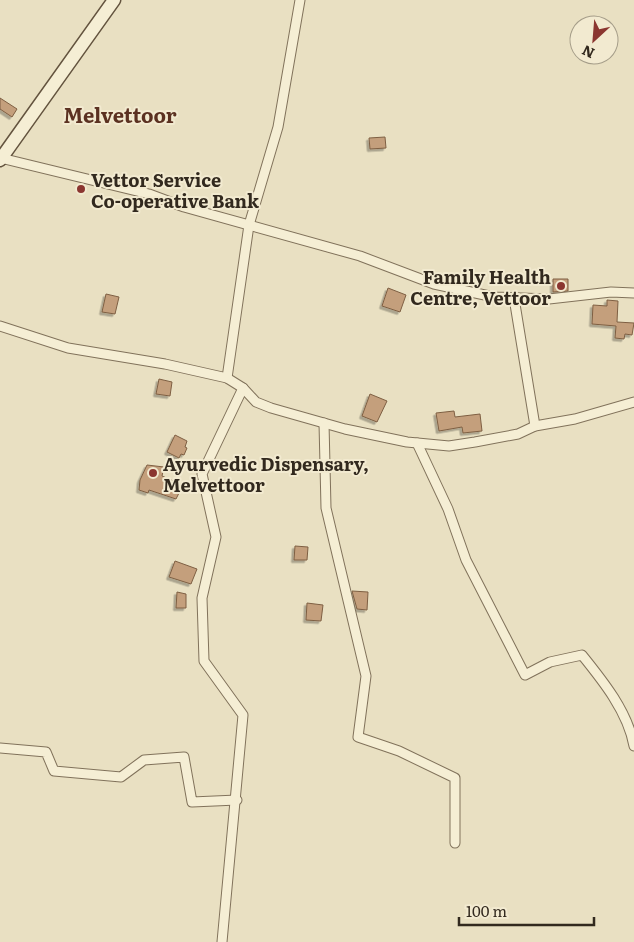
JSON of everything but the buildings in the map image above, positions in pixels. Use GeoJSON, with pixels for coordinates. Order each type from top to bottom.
{"type":"FeatureCollection","features":[{"type":"Feature","properties":{"kind":"main road"},"geometry":{"type":"LineString","coordinates":[[1,159],[114,0]]}},
{"type":"Feature","properties":{"kind":"street"},"geometry":{"type":"LineString","coordinates":[[227,378],[249,225],[278,127],[300,0]]}},
{"type":"Feature","properties":{"kind":"street"},"geometry":{"type":"LineString","coordinates":[[1,159],[149,194],[184,207],[360,256],[434,284],[494,297],[549,299],[611,292],[634,293]]}},
{"type":"Feature","properties":{"kind":"street"},"geometry":{"type":"LineString","coordinates":[[514,298],[534,426]]}},
{"type":"Feature","properties":{"kind":"street"},"geometry":{"type":"LineString","coordinates":[[0,326],[68,348],[165,364],[227,378],[243,388],[256,402],[271,408],[392,440],[417,443],[458,445],[518,434],[534,426],[575,419],[634,402]]}},
{"type":"Feature","properties":{"kind":"street"},"geometry":{"type":"LineString","coordinates":[[222,942],[237,800],[243,715],[204,661],[202,598],[216,537],[202,474],[243,388]]}},
{"type":"Feature","properties":{"kind":"street"},"geometry":{"type":"LineString","coordinates":[[324,423],[326,508],[366,676],[358,737],[399,751],[455,778],[455,843]]}},
{"type":"Feature","properties":{"kind":"street"},"geometry":{"type":"LineString","coordinates":[[417,443],[448,510],[466,560],[525,675],[550,662],[582,655],[604,683],[631,730],[634,746]]}},
{"type":"Feature","properties":{"kind":"street"},"geometry":{"type":"LineString","coordinates":[[0,748],[46,752],[54,771],[122,777],[144,760],[184,757],[192,802],[237,800]]}},
{"type":"Feature","properties":{"kind":"place","name":"Vettor Service Co-operative Bank"},"geometry":{"type":"Point","coordinates":[81,189]}},
{"type":"Feature","properties":{"kind":"place","name":"Family Health Centre, Vettoor"},"geometry":{"type":"Point","coordinates":[561,286]}},
{"type":"Feature","properties":{"kind":"place","name":"Ayurvedic Dispensary, Melvettoor"},"geometry":{"type":"Point","coordinates":[153,473]}},
{"type":"Feature","properties":{"kind":"district","name":"Melvettoor"},"geometry":{"type":"Point","coordinates":[120,114]}}]}
